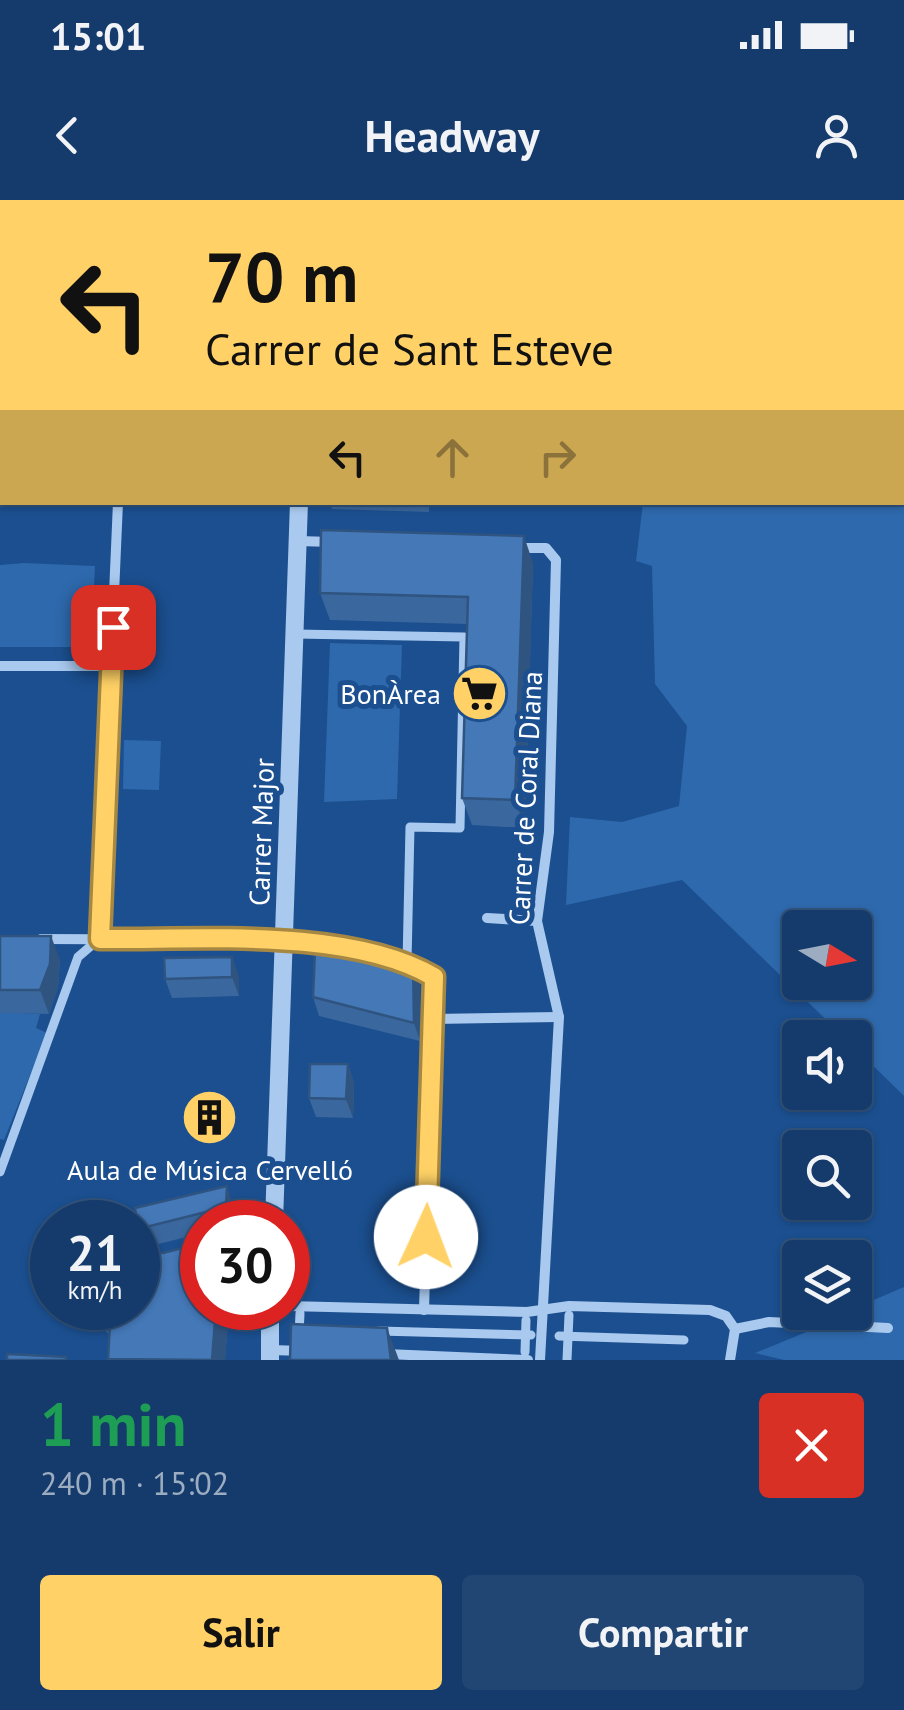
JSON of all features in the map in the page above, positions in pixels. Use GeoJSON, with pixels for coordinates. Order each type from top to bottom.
{"type":"FeatureCollection","features":[{"type":"Feature","properties":{"kind":"street"},"geometry":{"type":"LineString","coordinates":[[0,1172],[78,957],[100,939],[118,505]]}},
{"type":"Feature","properties":{"kind":"street","name":"Carrer Major"},"geometry":{"type":"LineString","coordinates":[[275,1200],[298,505]]}},
{"type":"Feature","properties":{"kind":"street"},"geometry":{"type":"LineString","coordinates":[[298,542],[343,543]]}},
{"type":"Feature","properties":{"kind":"street","name":"Carrer de Coral Diana"},"geometry":{"type":"LineString","coordinates":[[509,548],[546,548],[556,560],[549,832],[536,921],[559,1017],[540,1360]]}},
{"type":"Feature","properties":{"kind":"street"},"geometry":{"type":"LineString","coordinates":[[295,634],[464,637],[460,828],[410,827],[407,962]]}},
{"type":"Feature","properties":{"kind":"street"},"geometry":{"type":"LineString","coordinates":[[0,666],[111,666]]}},
{"type":"Feature","properties":{"kind":"street"},"geometry":{"type":"LineString","coordinates":[[487,918],[536,921]]}},
{"type":"Feature","properties":{"kind":"street"},"geometry":{"type":"LineString","coordinates":[[20,939],[285,940],[407,962],[434,977],[424,1310]]}},
{"type":"Feature","properties":{"kind":"street"},"geometry":{"type":"LineString","coordinates":[[432,1019],[559,1017]]}},
{"type":"Feature","properties":{"kind":"street"},"geometry":{"type":"LineString","coordinates":[[310,1307],[710,1310],[726,1316],[735,1330],[730,1360]]}},
{"type":"Feature","properties":{"kind":"street"},"geometry":{"type":"LineString","coordinates":[[567,1360],[564,1336],[569,1315]]}},
{"type":"Feature","properties":{"kind":"street"},"geometry":{"type":"LineString","coordinates":[[374,1354],[526,1356],[526,1320]]}},
{"type":"Feature","properties":{"kind":"street"},"geometry":{"type":"LineString","coordinates":[[735,1330],[769,1322],[888,1328]]}},
{"type":"Feature","properties":{"kind":"street"},"geometry":{"type":"LineString","coordinates":[[295,1330],[299,1344]]}},
{"type":"Feature","properties":{"kind":"street"},"geometry":{"type":"LineString","coordinates":[[310,1330],[318,1330]]}},
{"type":"Feature","properties":{"kind":"street"},"geometry":{"type":"LineString","coordinates":[[375,1331],[528,1336]]}},
{"type":"Feature","properties":{"kind":"street"},"geometry":{"type":"LineString","coordinates":[[564,1336],[684,1340]]}},
{"type":"Feature","properties":{"kind":"street"},"geometry":{"type":"LineString","coordinates":[[270,1355],[318,1352]]}},
{"type":"Feature","properties":{"kind":"shaded area"},"geometry":{"type":"Polygon","coordinates":[[[643,505],[904,505],[904,1096],[872,1065],[872,1020],[826,1020],[806,1000],[872,1000],[872,910],[782,910],[782,977],[682,880],[566,905],[570,817],[622,822],[679,806],[687,726],[655,684],[652,566],[636,561],[643,505]]]}},
{"type":"Feature","properties":{"kind":"shaded area"},"geometry":{"type":"Polygon","coordinates":[[[0,565],[95,566],[91,647],[0,647],[0,565]]]}},
{"type":"Feature","properties":{"kind":"shaded area"},"geometry":{"type":"Polygon","coordinates":[[[330,643],[402,645],[397,799],[324,802],[330,643]]]}},
{"type":"Feature","properties":{"kind":"shaded area"},"geometry":{"type":"Polygon","coordinates":[[[124,740],[161,741],[159,790],[123,789],[124,740]]]}},
{"type":"Feature","properties":{"kind":"shaded area"},"geometry":{"type":"Polygon","coordinates":[[[0,1012],[40,1014],[36,1028],[47,1033],[4,1140],[0,1139],[0,1012]]]}},
{"type":"Feature","properties":{"kind":"shaded area"},"geometry":{"type":"Polygon","coordinates":[[[904,1287],[904,1360],[784,1360],[755,1353],[811,1330],[872,1330],[872,1301],[904,1287]]]}},
{"type":"Feature","properties":{"kind":"building"},"geometry":{"type":"Polygon","coordinates":[[[321,530],[524,536],[515,800],[462,798],[468,597],[320,593],[321,530]]]}},
{"type":"Feature","properties":{"kind":"building"},"geometry":{"type":"Polygon","coordinates":[[[0,936],[51,936],[50,964],[40,990],[0,990],[0,936]]]}},
{"type":"Feature","properties":{"kind":"building"},"geometry":{"type":"Polygon","coordinates":[[[327,944],[413,965],[414,1023],[313,997],[315,950],[327,953],[327,944]]]}},
{"type":"Feature","properties":{"kind":"building"},"geometry":{"type":"Polygon","coordinates":[[[232,957],[232,977],[165,979],[164,958],[232,957]]]}},
{"type":"Feature","properties":{"kind":"building"},"geometry":{"type":"Polygon","coordinates":[[[310,1064],[348,1064],[346,1099],[309,1098],[310,1064]]]}},
{"type":"Feature","properties":{"kind":"building"},"geometry":{"type":"Polygon","coordinates":[[[227,1186],[226,1200],[180,1200],[180,1218],[160,1224],[160,1202],[227,1186]]]}},
{"type":"Feature","properties":{"kind":"building"},"geometry":{"type":"Polygon","coordinates":[[[180,1249],[180,1330],[214,1330],[212,1360],[108,1359],[110,1330],[160,1330],[160,1253],[180,1249]]]}},
{"type":"Feature","properties":{"kind":"building"},"geometry":{"type":"Polygon","coordinates":[[[310,1325],[387,1328],[391,1360],[290,1360],[291,1330],[310,1330],[310,1325]]]}},
{"type":"Feature","properties":{"kind":"building"},"geometry":{"type":"Polygon","coordinates":[[[7,1354],[66,1357],[66,1360],[7,1360],[7,1354]]]}},
{"type":"Feature","properties":{"kind":"place","name":"BonÀrea"},"geometry":{"type":"Point","coordinates":[480,693]}},
{"type":"Feature","properties":{"kind":"place","name":"Aula de Música Cervelló"},"geometry":{"type":"Point","coordinates":[210,1118]}},
{"type":"Feature","properties":{"kind":"route"},"geometry":{"type":"LineString","coordinates":[[113,627],[100,939],[285,940],[407,962],[434,977],[426,1237]]}}]}
